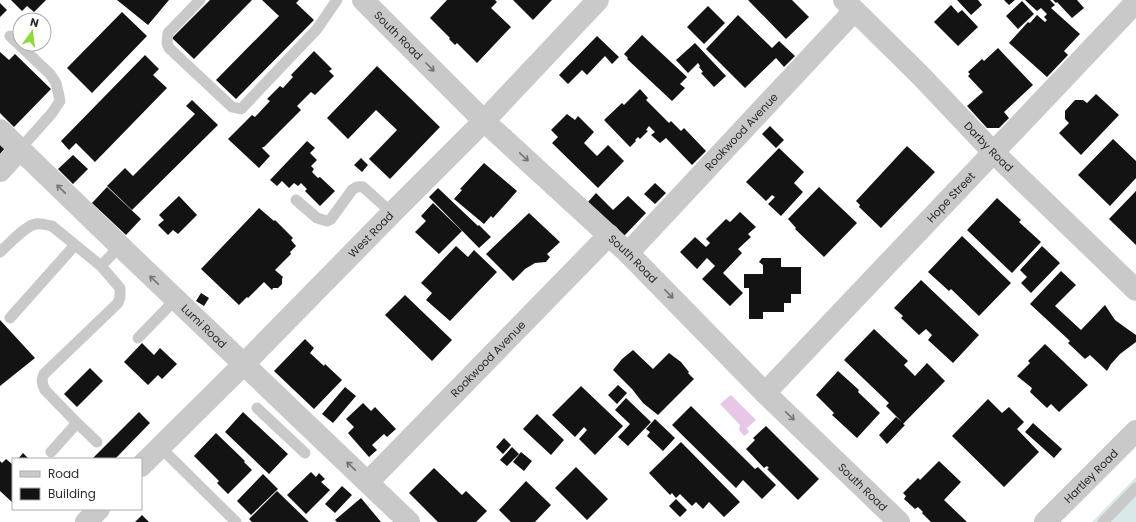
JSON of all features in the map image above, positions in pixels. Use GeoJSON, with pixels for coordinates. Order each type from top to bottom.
{"type":"FeatureCollection","features":[{"type":"Feature","properties":{"kind":"street","name":"South Road"},"geometry":{"type":"LineString","coordinates":[[362,0],[484,121],[628,253],[765,393],[899,522]]}},
{"type":"Feature","properties":{"kind":"street","name":"West Road"},"geometry":{"type":"LineString","coordinates":[[142,465],[484,121],[598,0]]}},
{"type":"Feature","properties":{"kind":"street","name":"Hope Street"},"geometry":{"type":"LineString","coordinates":[[765,393],[1136,2]]}},
{"type":"Feature","properties":{"kind":"street","name":"Darby Road"},"geometry":{"type":"LineString","coordinates":[[849,6],[921,76],[993,152],[1136,290]]}},
{"type":"Feature","properties":{"kind":"street","name":"Rookwood Avenue"},"geometry":{"type":"LineString","coordinates":[[628,253],[849,6]]}},
{"type":"Feature","properties":{"kind":"street","name":"Lumi Road"},"geometry":{"type":"LineString","coordinates":[[0,130],[243,365],[291,425],[368,482],[409,522]]}},
{"type":"Feature","properties":{"kind":"street"},"geometry":{"type":"LineString","coordinates":[[0,171],[20,149]]}},
{"type":"Feature","properties":{"kind":"street","name":"Rookwood Avenue"},"geometry":{"type":"LineString","coordinates":[[368,482],[609,235]]}},
{"type":"Feature","properties":{"kind":"street","name":"Hartley Road"},"geometry":{"type":"LineString","coordinates":[[1045,522],[1136,431]]}},
{"type":"Feature","properties":{"kind":"street"},"geometry":{"type":"LineString","coordinates":[[86,522],[98,510]]}},
{"type":"Feature","properties":{"kind":"lane"},"geometry":{"type":"LineString","coordinates":[[200,0],[168,33],[167,43],[169,48],[232,107],[240,108],[317,28],[337,0]]}},
{"type":"Feature","properties":{"kind":"lane"},"geometry":{"type":"LineString","coordinates":[[10,36],[50,74],[56,83],[60,101],[52,113],[20,149]]}},
{"type":"Feature","properties":{"kind":"lane"},"geometry":{"type":"LineString","coordinates":[[296,200],[317,218],[327,221],[331,219],[352,190],[359,186],[363,187],[392,213]]}},
{"type":"Feature","properties":{"kind":"lane"},"geometry":{"type":"LineString","coordinates":[[0,252],[27,227],[35,224],[52,226],[101,266],[120,288],[118,303],[44,374],[42,379],[45,390],[97,442]]}},
{"type":"Feature","properties":{"kind":"lane"},"geometry":{"type":"LineString","coordinates":[[10,318],[75,246]]}},
{"type":"Feature","properties":{"kind":"lane"},"geometry":{"type":"LineString","coordinates":[[101,266],[120,246]]}},
{"type":"Feature","properties":{"kind":"lane"},"geometry":{"type":"LineString","coordinates":[[138,338],[175,300]]}},
{"type":"Feature","properties":{"kind":"lane"},"geometry":{"type":"LineString","coordinates":[[257,408],[291,425],[305,453]]}},
{"type":"Feature","properties":{"kind":"lane"},"geometry":{"type":"LineString","coordinates":[[52,452],[77,423]]}},
{"type":"Feature","properties":{"kind":"lane"},"geometry":{"type":"LineString","coordinates":[[160,447],[236,522]]}},
{"type":"Feature","properties":{"kind":"lane"},"geometry":{"type":"LineString","coordinates":[[1103,522],[1136,488]]}},
{"type":"Feature","properties":{"kind":"shaded area"},"geometry":{"type":"Polygon","coordinates":[[[731,395],[756,420],[747,428],[749,432],[744,436],[739,430],[740,425],[720,404],[731,395]]]}},
{"type":"Feature","properties":{"kind":"shaded area"},"geometry":{"type":"Polygon","coordinates":[[[1136,477],[1136,522],[1092,522],[1136,477]]]}},
{"type":"Feature","properties":{"kind":"building"},"geometry":{"type":"Polygon","coordinates":[[[11,0],[46,0],[34,12],[27,6],[22,11],[11,0]]]}},
{"type":"Feature","properties":{"kind":"building"},"geometry":{"type":"Polygon","coordinates":[[[117,0],[169,0],[148,25],[117,0]]]}},
{"type":"Feature","properties":{"kind":"building"},"geometry":{"type":"Polygon","coordinates":[[[210,0],[252,0],[194,59],[172,38],[210,0]]]}},
{"type":"Feature","properties":{"kind":"building"},"geometry":{"type":"Polygon","coordinates":[[[262,0],[299,0],[296,3],[314,20],[236,99],[216,80],[279,16],[262,0]]]}},
{"type":"Feature","properties":{"kind":"building"},"geometry":{"type":"Polygon","coordinates":[[[447,0],[495,0],[497,2],[491,8],[511,27],[477,63],[457,43],[455,45],[430,18],[447,0]]]}},
{"type":"Feature","properties":{"kind":"building"},"geometry":{"type":"Polygon","coordinates":[[[513,0],[552,0],[533,20],[513,0]]]}},
{"type":"Feature","properties":{"kind":"building"},"geometry":{"type":"Polygon","coordinates":[[[748,0],[792,0],[809,17],[786,39],[748,0]]]}},
{"type":"Feature","properties":{"kind":"building"},"geometry":{"type":"Polygon","coordinates":[[[957,0],[978,0],[982,5],[971,15],[957,0]]]}},
{"type":"Feature","properties":{"kind":"building"},"geometry":{"type":"Polygon","coordinates":[[[1004,0],[1015,0],[1009,5],[1004,0]]]}},
{"type":"Feature","properties":{"kind":"building"},"geometry":{"type":"Polygon","coordinates":[[[1025,0],[1050,0],[1055,5],[1051,8],[1080,34],[1064,51],[1068,55],[1047,77],[1009,43],[1028,22],[1030,23],[1037,15],[1045,22],[1047,20],[1044,17],[1047,14],[1041,8],[1037,11],[1025,0]]]}},
{"type":"Feature","properties":{"kind":"building"},"geometry":{"type":"Polygon","coordinates":[[[1053,0],[1077,0],[1084,8],[1072,18],[1057,2],[1056,3],[1053,0]]]}},
{"type":"Feature","properties":{"kind":"building"},"geometry":{"type":"Polygon","coordinates":[[[1022,1],[1034,14],[1018,29],[1006,16],[1022,1]]]}},
{"type":"Feature","properties":{"kind":"building"},"geometry":{"type":"Polygon","coordinates":[[[0,3],[7,10],[0,17],[0,3]]]}},
{"type":"Feature","properties":{"kind":"building"},"geometry":{"type":"Polygon","coordinates":[[[951,5],[958,13],[962,10],[978,27],[958,46],[934,22],[951,5]]]}},
{"type":"Feature","properties":{"kind":"building"},"geometry":{"type":"Polygon","coordinates":[[[708,6],[725,23],[704,44],[687,27],[708,6]]]}},
{"type":"Feature","properties":{"kind":"building"},"geometry":{"type":"Polygon","coordinates":[[[122,12],[147,36],[92,93],[67,68],[122,12]]]}},
{"type":"Feature","properties":{"kind":"building"},"geometry":{"type":"Polygon","coordinates":[[[738,15],[772,48],[779,41],[795,56],[784,67],[776,58],[745,88],[706,49],[738,15]]]}},
{"type":"Feature","properties":{"kind":"building"},"geometry":{"type":"Polygon","coordinates":[[[642,35],[687,77],[680,84],[685,88],[672,101],[627,59],[628,58],[624,54],[642,35]]]}},
{"type":"Feature","properties":{"kind":"building"},"geometry":{"type":"Polygon","coordinates":[[[597,36],[619,57],[612,64],[605,56],[587,75],[582,70],[568,84],[559,75],[597,36]]]}},
{"type":"Feature","properties":{"kind":"building"},"geometry":{"type":"Polygon","coordinates":[[[695,43],[726,76],[714,87],[701,73],[703,72],[698,63],[688,73],[676,60],[695,43]]]}},
{"type":"Feature","properties":{"kind":"building"},"geometry":{"type":"Polygon","coordinates":[[[998,48],[1033,85],[1004,112],[1009,118],[999,128],[987,128],[967,106],[983,92],[968,76],[970,74],[968,72],[982,59],[984,61],[998,48]]]}},
{"type":"Feature","properties":{"kind":"building"},"geometry":{"type":"Polygon","coordinates":[[[314,51],[332,69],[329,71],[334,76],[315,95],[311,92],[297,106],[301,110],[262,148],[270,156],[259,168],[228,139],[252,115],[255,117],[270,101],[267,99],[280,86],[283,88],[293,77],[291,75],[314,51]]]}},
{"type":"Feature","properties":{"kind":"building"},"geometry":{"type":"Polygon","coordinates":[[[0,52],[9,60],[15,54],[51,89],[14,127],[0,113],[0,52]]]}},
{"type":"Feature","properties":{"kind":"building"},"geometry":{"type":"Polygon","coordinates":[[[145,55],[159,69],[153,75],[167,88],[95,162],[76,143],[69,150],[61,141],[145,55]]]}},
{"type":"Feature","properties":{"kind":"building"},"geometry":{"type":"Polygon","coordinates":[[[377,66],[440,127],[390,179],[369,159],[397,130],[376,110],[348,139],[327,118],[377,66]]]}},
{"type":"Feature","properties":{"kind":"building"},"geometry":{"type":"Polygon","coordinates":[[[640,89],[648,98],[646,100],[669,123],[671,121],[681,131],[684,128],[706,151],[692,165],[666,138],[660,143],[651,135],[655,132],[649,126],[646,130],[648,131],[640,139],[638,137],[630,147],[604,120],[622,103],[624,105],[640,89]]]}},
{"type":"Feature","properties":{"kind":"building"},"geometry":{"type":"Polygon","coordinates":[[[1096,94],[1119,115],[1081,155],[1059,133],[1069,123],[1065,119],[1065,111],[1075,100],[1083,100],[1087,103],[1096,94]]]}},
{"type":"Feature","properties":{"kind":"building"},"geometry":{"type":"Polygon","coordinates":[[[192,100],[218,125],[132,210],[107,186],[125,168],[133,176],[195,114],[186,106],[192,100]]]}},
{"type":"Feature","properties":{"kind":"building"},"geometry":{"type":"Polygon","coordinates":[[[567,114],[575,120],[578,116],[594,132],[584,143],[597,156],[608,145],[624,161],[598,188],[552,143],[558,137],[551,130],[567,114]]]}},
{"type":"Feature","properties":{"kind":"building"},"geometry":{"type":"Polygon","coordinates":[[[770,126],[784,140],[776,148],[762,134],[770,126]]]}},
{"type":"Feature","properties":{"kind":"building"},"geometry":{"type":"Polygon","coordinates":[[[1113,139],[1136,161],[1136,178],[1110,206],[1078,175],[1113,139]]]}},
{"type":"Feature","properties":{"kind":"building"},"geometry":{"type":"Polygon","coordinates":[[[307,141],[315,148],[310,153],[317,160],[311,166],[314,169],[312,172],[318,178],[320,177],[335,191],[320,206],[305,191],[307,189],[301,183],[298,186],[294,183],[289,188],[282,181],[277,186],[270,180],[307,141]]]}},
{"type":"Feature","properties":{"kind":"building"},"geometry":{"type":"Polygon","coordinates":[[[0,143],[5,148],[0,154],[0,143]]]}},
{"type":"Feature","properties":{"kind":"building"},"geometry":{"type":"Polygon","coordinates":[[[907,146],[935,172],[881,228],[859,207],[860,205],[856,201],[907,146]]]}},
{"type":"Feature","properties":{"kind":"building"},"geometry":{"type":"Polygon","coordinates":[[[779,148],[804,172],[794,183],[803,192],[781,216],[768,204],[775,197],[772,195],[766,201],[746,182],[779,148]]]}},
{"type":"Feature","properties":{"kind":"building"},"geometry":{"type":"Polygon","coordinates":[[[73,155],[88,169],[73,184],[58,169],[73,155]]]}},
{"type":"Feature","properties":{"kind":"building"},"geometry":{"type":"Polygon","coordinates":[[[361,158],[368,165],[362,172],[354,165],[361,158]]]}},
{"type":"Feature","properties":{"kind":"building"},"geometry":{"type":"Polygon","coordinates":[[[484,163],[517,191],[493,218],[491,216],[484,224],[454,199],[462,190],[460,189],[484,163]]]}},
{"type":"Feature","properties":{"kind":"building"},"geometry":{"type":"Polygon","coordinates":[[[655,183],[666,193],[655,204],[644,194],[655,183]]]}},
{"type":"Feature","properties":{"kind":"building"},"geometry":{"type":"Polygon","coordinates":[[[107,187],[141,219],[126,235],[92,203],[107,187]]]}},
{"type":"Feature","properties":{"kind":"building"},"geometry":{"type":"Polygon","coordinates":[[[819,187],[857,223],[824,257],[795,229],[796,228],[788,219],[819,187]]]}},
{"type":"Feature","properties":{"kind":"building"},"geometry":{"type":"Polygon","coordinates":[[[438,188],[491,237],[479,248],[429,197],[438,188]]]}},
{"type":"Feature","properties":{"kind":"building"},"geometry":{"type":"Polygon","coordinates":[[[1136,191],[1136,245],[1109,219],[1136,191]]]}},
{"type":"Feature","properties":{"kind":"building"},"geometry":{"type":"Polygon","coordinates":[[[596,193],[613,210],[628,196],[646,213],[624,236],[588,202],[596,193]]]}},
{"type":"Feature","properties":{"kind":"building"},"geometry":{"type":"Polygon","coordinates":[[[179,196],[197,215],[178,234],[173,230],[168,235],[158,225],[164,220],[159,215],[179,196]]]}},
{"type":"Feature","properties":{"kind":"building"},"geometry":{"type":"Polygon","coordinates":[[[997,198],[1021,220],[1019,222],[1041,242],[1012,273],[967,230],[997,198]]]}},
{"type":"Feature","properties":{"kind":"building"},"geometry":{"type":"Polygon","coordinates":[[[433,203],[462,231],[439,254],[415,232],[426,221],[421,216],[433,203]]]}},
{"type":"Feature","properties":{"kind":"building"},"geometry":{"type":"Polygon","coordinates":[[[259,208],[274,221],[275,220],[293,238],[291,240],[296,246],[290,252],[291,254],[275,270],[283,277],[282,284],[278,288],[273,288],[272,290],[264,282],[239,305],[201,269],[259,208]]]}},
{"type":"Feature","properties":{"kind":"building"},"geometry":{"type":"Polygon","coordinates":[[[740,212],[756,227],[748,234],[751,237],[738,249],[742,253],[723,273],[743,293],[730,306],[702,279],[715,266],[707,258],[697,269],[680,252],[695,237],[706,247],[710,243],[706,239],[726,219],[730,222],[740,212]]]}},
{"type":"Feature","properties":{"kind":"building"},"geometry":{"type":"Polygon","coordinates":[[[529,213],[560,242],[547,254],[550,257],[546,262],[535,263],[525,269],[513,281],[486,254],[529,213]]]}},
{"type":"Feature","properties":{"kind":"building"},"geometry":{"type":"Polygon","coordinates":[[[962,236],[1011,283],[979,316],[951,289],[949,291],[928,272],[962,236]]]}},
{"type":"Feature","properties":{"kind":"building"},"geometry":{"type":"Polygon","coordinates":[[[456,246],[468,257],[474,250],[497,272],[450,321],[426,300],[432,293],[421,283],[456,246]]]}},
{"type":"Feature","properties":{"kind":"building"},"geometry":{"type":"Polygon","coordinates":[[[1042,246],[1060,263],[1031,293],[1021,283],[1027,277],[1020,270],[1042,246]]]}},
{"type":"Feature","properties":{"kind":"building"},"geometry":{"type":"Polygon","coordinates":[[[762,258],[781,258],[781,267],[801,267],[801,294],[791,294],[791,303],[784,303],[784,312],[763,312],[763,319],[749,319],[749,288],[744,288],[744,274],[763,274],[763,265],[759,262],[762,258]]]}},
{"type":"Feature","properties":{"kind":"building"},"geometry":{"type":"Polygon","coordinates":[[[1061,271],[1076,285],[1055,306],[1081,330],[1105,305],[1115,320],[1136,335],[1136,342],[1120,354],[1107,371],[1090,355],[1085,359],[1068,343],[1070,341],[1030,304],[1061,271]]]}},
{"type":"Feature","properties":{"kind":"building"},"geometry":{"type":"Polygon","coordinates":[[[921,280],[979,335],[953,363],[928,340],[932,335],[926,329],[919,335],[901,318],[903,316],[894,308],[921,280]]]}},
{"type":"Feature","properties":{"kind":"building"},"geometry":{"type":"Polygon","coordinates":[[[201,293],[209,298],[204,306],[196,301],[201,293]]]}},
{"type":"Feature","properties":{"kind":"building"},"geometry":{"type":"Polygon","coordinates":[[[405,295],[452,340],[432,361],[385,315],[405,295]]]}},
{"type":"Feature","properties":{"kind":"building"},"geometry":{"type":"Polygon","coordinates":[[[0,320],[35,358],[0,386],[0,320]]]}},
{"type":"Feature","properties":{"kind":"building"},"geometry":{"type":"Polygon","coordinates":[[[874,329],[908,361],[904,365],[915,376],[927,363],[945,381],[903,424],[905,425],[887,444],[879,435],[896,417],[902,422],[886,406],[889,403],[844,360],[874,329]]]}},
{"type":"Feature","properties":{"kind":"building"},"geometry":{"type":"Polygon","coordinates":[[[305,339],[314,348],[310,353],[324,366],[325,364],[342,380],[314,409],[274,371],[305,339]]]}},
{"type":"Feature","properties":{"kind":"building"},"geometry":{"type":"Polygon","coordinates":[[[142,343],[154,355],[160,348],[177,364],[162,379],[158,375],[148,385],[124,362],[142,343]]]}},
{"type":"Feature","properties":{"kind":"building"},"geometry":{"type":"Polygon","coordinates":[[[1045,344],[1088,385],[1059,412],[1051,404],[1047,408],[1030,392],[1032,388],[1017,376],[1030,363],[1028,361],[1045,344]]]}},
{"type":"Feature","properties":{"kind":"building"},"geometry":{"type":"Polygon","coordinates":[[[633,350],[653,369],[669,353],[681,362],[694,379],[658,415],[643,403],[632,389],[613,370],[622,359],[633,350]]]}},
{"type":"Feature","properties":{"kind":"building"},"geometry":{"type":"Polygon","coordinates":[[[90,368],[103,381],[77,407],[64,394],[90,368]]]}},
{"type":"Feature","properties":{"kind":"building"},"geometry":{"type":"Polygon","coordinates":[[[838,371],[859,390],[858,392],[880,413],[857,438],[832,415],[834,413],[816,395],[838,371]]]}},
{"type":"Feature","properties":{"kind":"building"},"geometry":{"type":"Polygon","coordinates":[[[618,385],[627,393],[617,404],[608,395],[618,385]]]}},
{"type":"Feature","properties":{"kind":"building"},"geometry":{"type":"Polygon","coordinates":[[[581,386],[623,426],[595,455],[579,439],[587,430],[584,427],[575,437],[552,415],[581,386]]]}},
{"type":"Feature","properties":{"kind":"building"},"geometry":{"type":"Polygon","coordinates":[[[345,387],[356,396],[333,423],[322,414],[345,387]]]}},
{"type":"Feature","properties":{"kind":"building"},"geometry":{"type":"Polygon","coordinates":[[[626,398],[651,422],[628,446],[618,437],[630,424],[615,410],[626,398]]]}},
{"type":"Feature","properties":{"kind":"building"},"geometry":{"type":"Polygon","coordinates":[[[988,399],[1002,413],[1009,407],[1024,422],[1017,429],[1039,452],[1004,487],[952,436],[988,399]]]}},
{"type":"Feature","properties":{"kind":"building"},"geometry":{"type":"Polygon","coordinates":[[[363,403],[371,411],[375,407],[396,429],[387,437],[384,434],[372,445],[377,450],[369,457],[348,433],[354,427],[346,419],[363,403]]]}},
{"type":"Feature","properties":{"kind":"building"},"geometry":{"type":"Polygon","coordinates":[[[691,406],[755,469],[758,467],[776,485],[762,499],[743,480],[736,488],[672,425],[691,406]]]}},
{"type":"Feature","properties":{"kind":"building"},"geometry":{"type":"Polygon","coordinates":[[[139,412],[150,423],[116,458],[93,458],[139,412]]]}},
{"type":"Feature","properties":{"kind":"building"},"geometry":{"type":"Polygon","coordinates":[[[243,412],[288,454],[269,474],[225,432],[243,412]]]}},
{"type":"Feature","properties":{"kind":"building"},"geometry":{"type":"Polygon","coordinates":[[[537,414],[564,440],[551,455],[523,429],[537,414]]]}},
{"type":"Feature","properties":{"kind":"building"},"geometry":{"type":"Polygon","coordinates":[[[655,419],[675,438],[663,451],[647,436],[650,432],[646,429],[655,419]]]}},
{"type":"Feature","properties":{"kind":"building"},"geometry":{"type":"Polygon","coordinates":[[[1033,423],[1062,449],[1054,458],[1025,432],[1033,423]]]}},
{"type":"Feature","properties":{"kind":"building"},"geometry":{"type":"Polygon","coordinates":[[[766,426],[819,479],[798,500],[767,469],[769,468],[767,466],[764,468],[746,449],[755,440],[753,438],[766,426]]]}},
{"type":"Feature","properties":{"kind":"building"},"geometry":{"type":"Polygon","coordinates":[[[216,433],[245,461],[244,462],[252,470],[228,494],[217,483],[219,481],[194,456],[216,433]]]}},
{"type":"Feature","properties":{"kind":"building"},"geometry":{"type":"Polygon","coordinates":[[[504,438],[511,445],[503,454],[496,447],[504,438]]]}},
{"type":"Feature","properties":{"kind":"building"},"geometry":{"type":"Polygon","coordinates":[[[681,442],[740,502],[724,517],[709,502],[703,509],[696,502],[692,506],[680,494],[676,498],[672,493],[670,495],[649,473],[681,442]]]}},
{"type":"Feature","properties":{"kind":"building"},"geometry":{"type":"Polygon","coordinates":[[[512,447],[519,454],[507,466],[500,460],[512,447]]]}},
{"type":"Feature","properties":{"kind":"building"},"geometry":{"type":"Polygon","coordinates":[[[521,452],[532,461],[524,471],[513,462],[521,452]]]}},
{"type":"Feature","properties":{"kind":"building"},"geometry":{"type":"Polygon","coordinates":[[[23,453],[28,458],[19,458],[23,453]]]}},
{"type":"Feature","properties":{"kind":"building"},"geometry":{"type":"Polygon","coordinates":[[[6,459],[12,464],[12,502],[0,491],[0,461],[2,463],[6,459]]]}},
{"type":"Feature","properties":{"kind":"building"},"geometry":{"type":"Polygon","coordinates":[[[939,461],[961,482],[944,500],[967,522],[931,522],[918,507],[915,509],[904,499],[906,496],[903,493],[918,478],[920,480],[939,461]]]}},
{"type":"Feature","properties":{"kind":"building"},"geometry":{"type":"Polygon","coordinates":[[[576,467],[608,499],[587,520],[555,488],[576,467]]]}},
{"type":"Feature","properties":{"kind":"building"},"geometry":{"type":"Polygon","coordinates":[[[434,468],[462,495],[466,491],[487,511],[476,522],[438,522],[409,493],[434,468]]]}},
{"type":"Feature","properties":{"kind":"building"},"geometry":{"type":"Polygon","coordinates":[[[311,472],[316,477],[319,473],[325,479],[321,482],[330,490],[306,514],[287,495],[311,472]]]}},
{"type":"Feature","properties":{"kind":"building"},"geometry":{"type":"Polygon","coordinates":[[[263,474],[278,489],[251,515],[237,501],[263,474]]]}},
{"type":"Feature","properties":{"kind":"building"},"geometry":{"type":"Polygon","coordinates":[[[526,481],[551,505],[535,522],[511,522],[499,510],[526,481]]]}},
{"type":"Feature","properties":{"kind":"building"},"geometry":{"type":"Polygon","coordinates":[[[342,486],[352,495],[335,513],[325,504],[342,486]]]}},
{"type":"Feature","properties":{"kind":"building"},"geometry":{"type":"Polygon","coordinates":[[[277,491],[309,522],[252,522],[249,519],[277,491]]]}},
{"type":"Feature","properties":{"kind":"building"},"geometry":{"type":"Polygon","coordinates":[[[361,498],[381,522],[337,522],[335,520],[361,498]]]}},
{"type":"Feature","properties":{"kind":"building"},"geometry":{"type":"Polygon","coordinates":[[[676,499],[687,510],[680,517],[669,506],[676,499]]]}},
{"type":"Feature","properties":{"kind":"building"},"geometry":{"type":"Polygon","coordinates":[[[142,515],[149,522],[135,522],[142,515]]]}}]}
